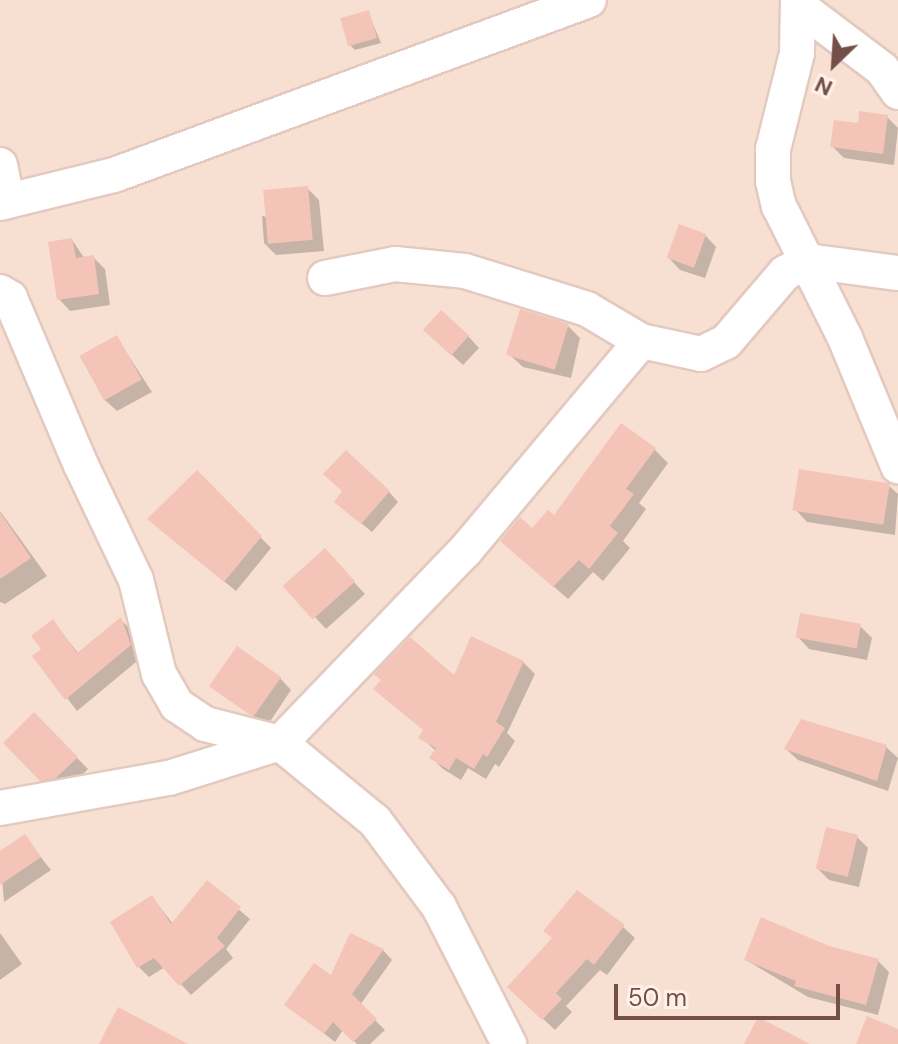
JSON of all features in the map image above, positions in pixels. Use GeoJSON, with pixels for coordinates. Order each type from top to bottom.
{"type":"FeatureCollection","features":[{"type":"Feature","properties":{"kind":"street"},"geometry":{"type":"LineString","coordinates":[[0,165],[3,202],[114,175],[529,10],[589,0]]}},
{"type":"Feature","properties":{"kind":"street"},"geometry":{"type":"LineString","coordinates":[[799,4],[882,69],[898,92]]}},
{"type":"Feature","properties":{"kind":"street"},"geometry":{"type":"LineString","coordinates":[[799,4],[797,53],[773,149],[773,181],[779,206],[885,425],[898,466]]}},
{"type":"Feature","properties":{"kind":"street"},"geometry":{"type":"LineString","coordinates":[[325,278],[395,264],[465,271],[587,309],[641,341],[701,354],[726,342],[785,273],[808,261],[898,273]]}},
{"type":"Feature","properties":{"kind":"street"},"geometry":{"type":"LineString","coordinates":[[5,299],[136,580],[159,674],[177,705],[205,724],[280,743],[375,821],[439,907],[509,1044]]}},
{"type":"Feature","properties":{"kind":"street"},"geometry":{"type":"LineString","coordinates":[[0,808],[169,778],[280,743],[465,551],[641,341]]}},
{"type":"Feature","properties":{"kind":"shaded area"},"geometry":{"type":"Polygon","coordinates":[[[0,0],[898,0],[898,1044],[0,1044],[0,0]]]}},
{"type":"Feature","properties":{"kind":"building"},"geometry":{"type":"Polygon","coordinates":[[[369,10],[377,38],[348,46],[340,18],[369,10]]]}},
{"type":"Feature","properties":{"kind":"building"},"geometry":{"type":"Polygon","coordinates":[[[859,111],[888,115],[883,154],[830,147],[834,120],[858,123],[859,111]]]}},
{"type":"Feature","properties":{"kind":"building"},"geometry":{"type":"Polygon","coordinates":[[[308,186],[313,240],[268,244],[263,190],[308,186]]]}},
{"type":"Feature","properties":{"kind":"building"},"geometry":{"type":"Polygon","coordinates":[[[679,224],[706,234],[694,268],[667,258],[679,224]]]}},
{"type":"Feature","properties":{"kind":"building"},"geometry":{"type":"Polygon","coordinates":[[[72,238],[76,258],[94,255],[99,294],[57,300],[48,242],[72,238]]]}},
{"type":"Feature","properties":{"kind":"building"},"geometry":{"type":"Polygon","coordinates":[[[520,309],[569,324],[555,370],[506,355],[520,309]]]}},
{"type":"Feature","properties":{"kind":"building"},"geometry":{"type":"Polygon","coordinates":[[[441,310],[469,335],[451,355],[423,330],[441,310]]]}},
{"type":"Feature","properties":{"kind":"building"},"geometry":{"type":"Polygon","coordinates":[[[117,335],[142,380],[104,400],[79,356],[117,335]]]}},
{"type":"Feature","properties":{"kind":"building"},"geometry":{"type":"Polygon","coordinates":[[[621,423],[656,448],[626,489],[634,494],[610,526],[618,533],[589,569],[579,560],[553,587],[500,541],[520,517],[532,528],[548,510],[554,515],[621,423]]]}},
{"type":"Feature","properties":{"kind":"building"},"geometry":{"type":"Polygon","coordinates":[[[346,450],[390,491],[361,524],[334,502],[342,491],[323,474],[346,450]]]}},
{"type":"Feature","properties":{"kind":"building"},"geometry":{"type":"Polygon","coordinates":[[[799,469],[890,483],[883,525],[792,510],[799,469]]]}},
{"type":"Feature","properties":{"kind":"building"},"geometry":{"type":"Polygon","coordinates":[[[197,470],[262,536],[224,582],[147,519],[197,470]]]}},
{"type":"Feature","properties":{"kind":"building"},"geometry":{"type":"Polygon","coordinates":[[[0,512],[31,558],[0,579],[0,512]]]}},
{"type":"Feature","properties":{"kind":"building"},"geometry":{"type":"Polygon","coordinates":[[[325,548],[355,581],[313,620],[283,586],[325,548]]]}},
{"type":"Feature","properties":{"kind":"building"},"geometry":{"type":"Polygon","coordinates":[[[800,613],[861,624],[857,648],[796,638],[800,613]]]}},
{"type":"Feature","properties":{"kind":"building"},"geometry":{"type":"Polygon","coordinates":[[[121,617],[131,645],[65,700],[32,656],[41,649],[31,636],[53,619],[77,653],[121,617]]]}},
{"type":"Feature","properties":{"kind":"building"},"geometry":{"type":"Polygon","coordinates":[[[471,636],[524,661],[496,722],[505,728],[487,757],[483,754],[474,769],[456,758],[449,770],[429,758],[436,748],[418,738],[423,730],[373,689],[381,680],[374,674],[410,637],[454,675],[471,636]]]}},
{"type":"Feature","properties":{"kind":"building"},"geometry":{"type":"Polygon","coordinates":[[[237,646],[281,677],[253,717],[209,686],[237,646]]]}},
{"type":"Feature","properties":{"kind":"building"},"geometry":{"type":"Polygon","coordinates":[[[34,712],[78,757],[56,778],[40,781],[3,743],[34,712]]]}},
{"type":"Feature","properties":{"kind":"building"},"geometry":{"type":"Polygon","coordinates":[[[801,719],[887,745],[877,781],[784,749],[801,719]]]}},
{"type":"Feature","properties":{"kind":"building"},"geometry":{"type":"Polygon","coordinates":[[[826,827],[858,835],[848,877],[816,869],[826,827]]]}},
{"type":"Feature","properties":{"kind":"building"},"geometry":{"type":"Polygon","coordinates":[[[25,834],[41,857],[0,885],[0,851],[25,834]]]}},
{"type":"Feature","properties":{"kind":"building"},"geometry":{"type":"Polygon","coordinates":[[[207,880],[241,907],[217,938],[225,946],[179,986],[154,958],[137,968],[110,922],[152,895],[171,924],[207,880]]]}},
{"type":"Feature","properties":{"kind":"building"},"geometry":{"type":"Polygon","coordinates":[[[577,890],[625,925],[594,965],[587,959],[556,993],[562,999],[542,1020],[507,987],[552,938],[543,931],[577,890]]]}},
{"type":"Feature","properties":{"kind":"building"},"geometry":{"type":"Polygon","coordinates":[[[761,917],[829,946],[879,959],[866,1005],[794,986],[796,981],[744,960],[761,917]]]}},
{"type":"Feature","properties":{"kind":"building"},"geometry":{"type":"Polygon","coordinates":[[[350,933],[384,949],[352,994],[377,1019],[353,1042],[333,1022],[324,1034],[284,1005],[314,963],[331,975],[350,933]]]}},
{"type":"Feature","properties":{"kind":"building"},"geometry":{"type":"Polygon","coordinates":[[[118,1007],[188,1044],[99,1044],[118,1007]]]}},
{"type":"Feature","properties":{"kind":"building"},"geometry":{"type":"Polygon","coordinates":[[[867,1016],[898,1029],[898,1044],[856,1044],[867,1016]]]}},
{"type":"Feature","properties":{"kind":"building"},"geometry":{"type":"Polygon","coordinates":[[[758,1017],[810,1044],[744,1044],[758,1017]]]}}]}
